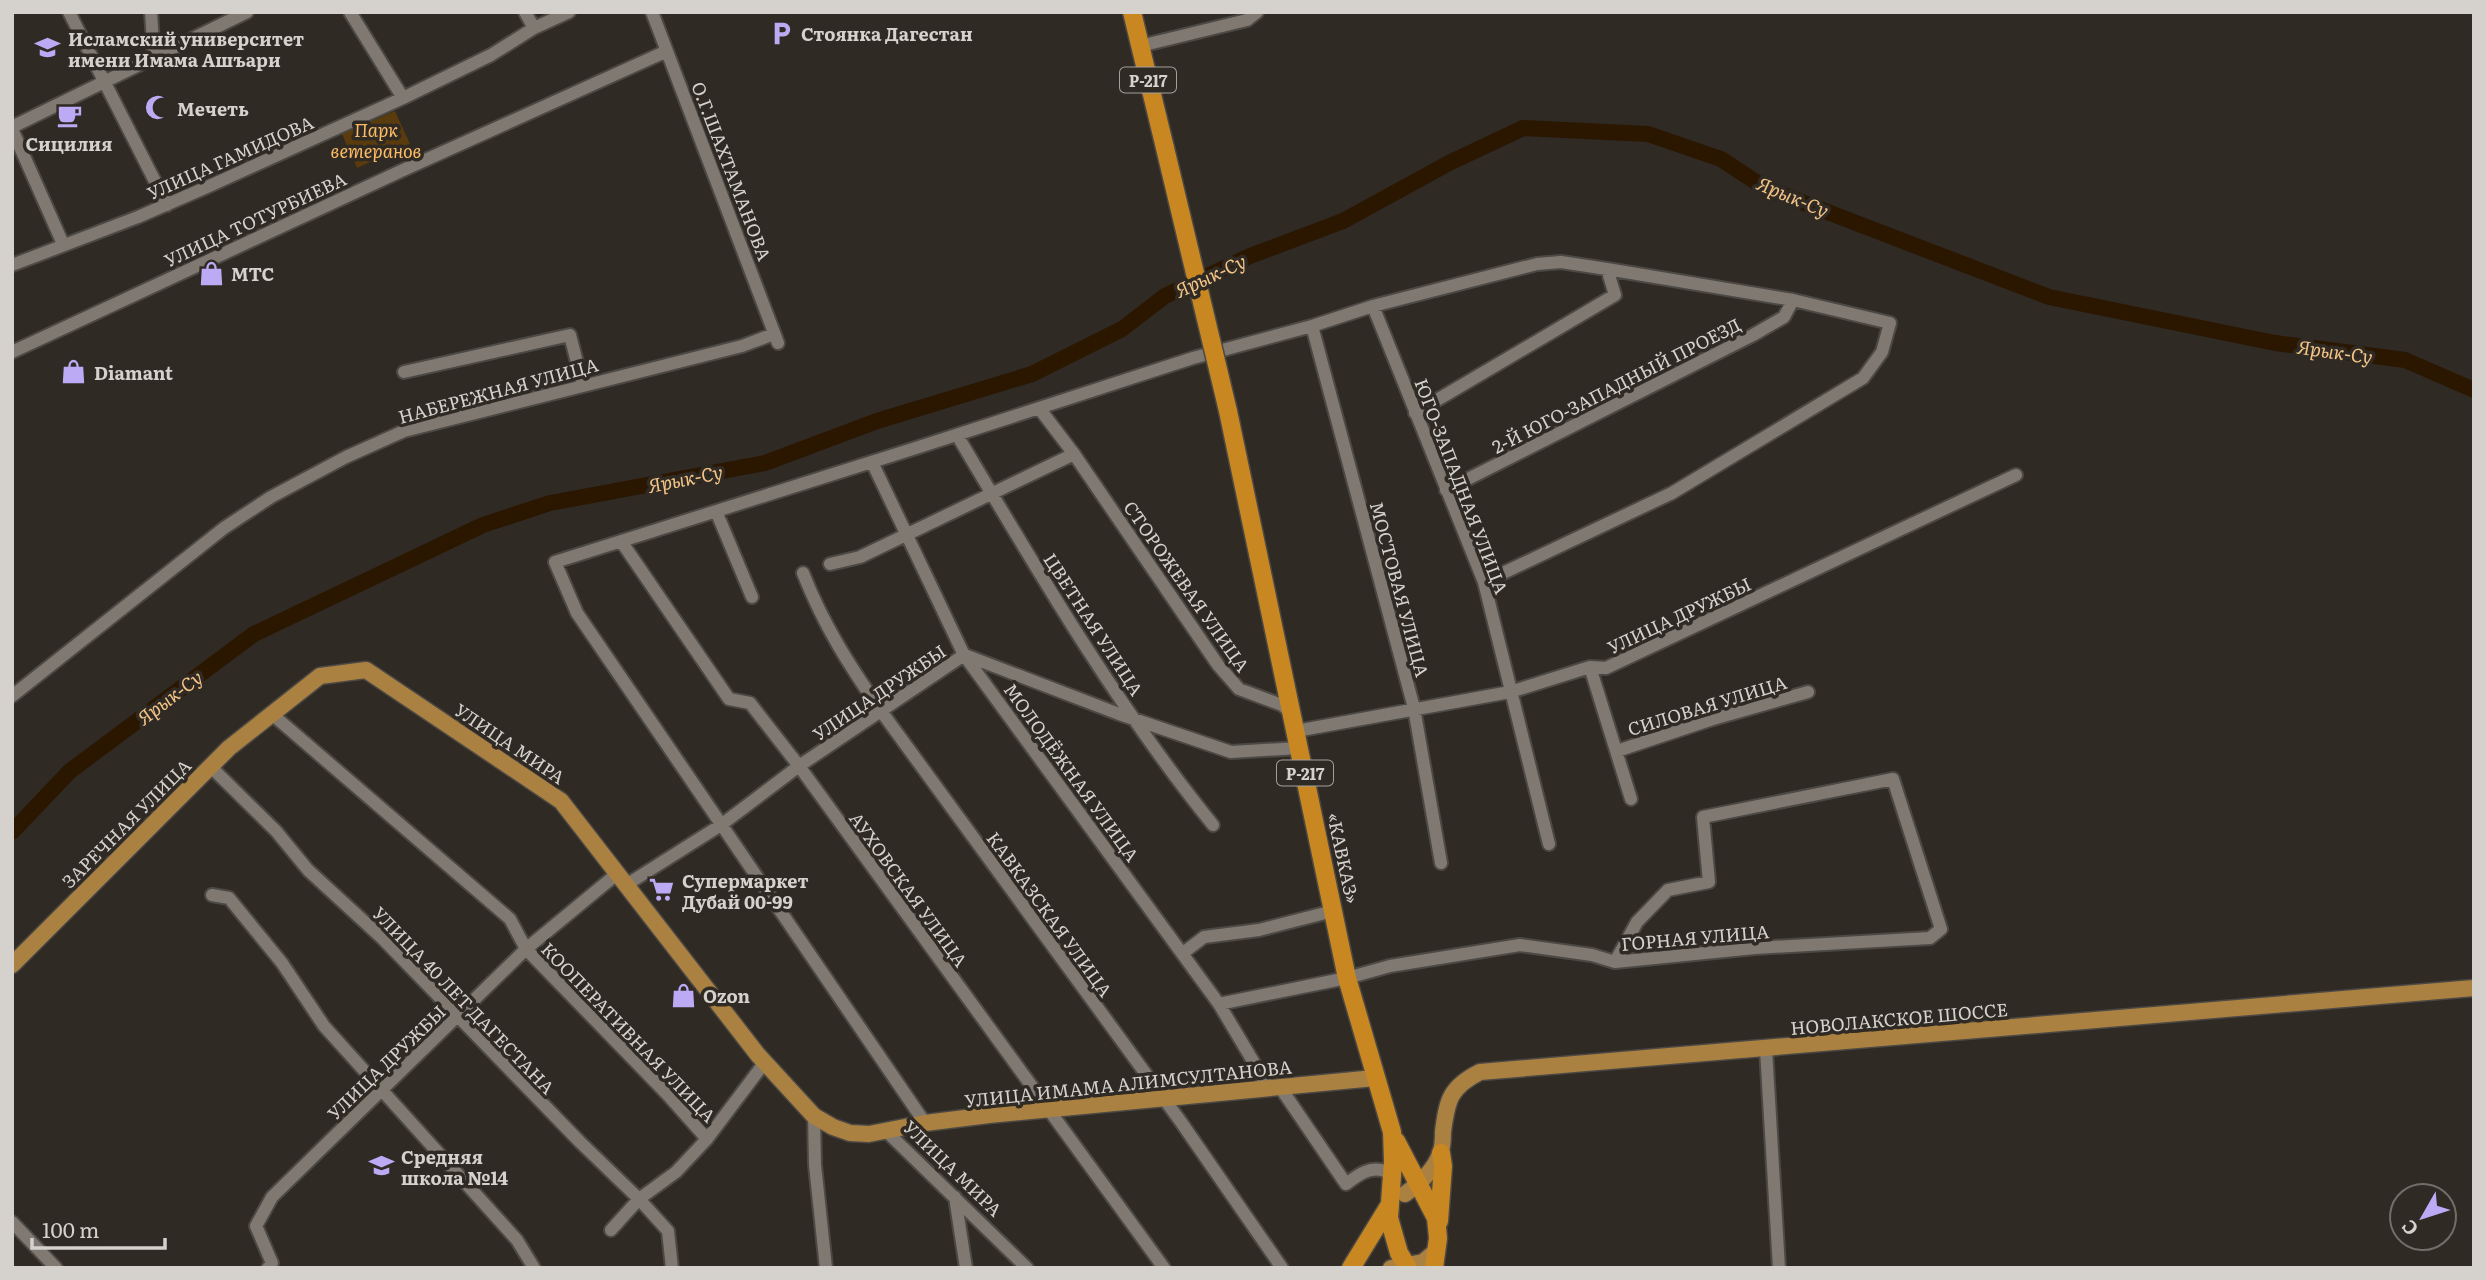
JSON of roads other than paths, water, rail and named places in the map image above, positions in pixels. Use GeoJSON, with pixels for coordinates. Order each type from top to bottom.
{"type":"FeatureCollection","features":[{"type":"Feature","properties":{"kind":"highway","name":"Р-217"},"geometry":{"type":"LineString","coordinates":[[1132,12],[1140,46]]}},
{"type":"Feature","properties":{"kind":"highway","name":"«КАВКАЗ»"},"geometry":{"type":"LineString","coordinates":[[1140,46],[1228,411],[1347,978],[1392,1132],[1394,1161],[1389,1206],[1392,1235],[1402,1267]]}},
{"type":"Feature","properties":{"kind":"highway","name":"Р-217"},"geometry":{"type":"LineString","coordinates":[[1392,1132],[1412,1189],[1428,1200],[1436,1219],[1436,1252]]}},
{"type":"Feature","properties":{"kind":"highway"},"geometry":{"type":"LineString","coordinates":[[1436,1252],[1443,1166],[1441,1153]]}},
{"type":"Feature","properties":{"kind":"highway"},"geometry":{"type":"LineString","coordinates":[[1351,1268],[1389,1206]]}},
{"type":"Feature","properties":{"kind":"main road","name":"УЛИЦА МИРА"},"geometry":{"type":"LineString","coordinates":[[320,676],[366,670],[561,801],[765,1062],[814,1116],[832,1127],[850,1133],[886,1131]]}},
{"type":"Feature","properties":{"kind":"main road","name":"ЗАРЕЧНАЯ УЛИЦА"},"geometry":{"type":"LineString","coordinates":[[12,965],[229,748],[320,676]]}},
{"type":"Feature","properties":{"kind":"main road","name":"НОВОЛАКСКОЕ ШОССЕ"},"geometry":{"type":"LineString","coordinates":[[1441,1153],[1446,1106],[1452,1093],[1462,1080],[1480,1072],[2474,988]]}},
{"type":"Feature","properties":{"kind":"main road","name":"УЛИЦА ИМАМА АЛИМСУЛТАНОВА"},"geometry":{"type":"LineString","coordinates":[[886,1131],[925,1123],[1047,1109],[1375,1078]]}},
{"type":"Feature","properties":{"kind":"main road"},"geometry":{"type":"LineString","coordinates":[[1389,1206],[1412,1189],[1441,1153]]}},
{"type":"Feature","properties":{"kind":"main road","name":"Р-217"},"geometry":{"type":"LineString","coordinates":[[1402,1267],[1423,1262],[1436,1252]]}},
{"type":"Feature","properties":{"kind":"street"},"geometry":{"type":"LineString","coordinates":[[69,12],[167,205]]}},
{"type":"Feature","properties":{"kind":"street"},"geometry":{"type":"LineString","coordinates":[[151,12],[154,58]]}},
{"type":"Feature","properties":{"kind":"street"},"geometry":{"type":"LineString","coordinates":[[64,244],[12,128],[247,12]]}},
{"type":"Feature","properties":{"kind":"street"},"geometry":{"type":"LineString","coordinates":[[350,12],[403,98]]}},
{"type":"Feature","properties":{"kind":"street"},"geometry":{"type":"LineString","coordinates":[[525,12],[534,28]]}},
{"type":"Feature","properties":{"kind":"street","name":"УЛИЦА ГАМИДОВА"},"geometry":{"type":"LineString","coordinates":[[12,265],[167,205],[403,98],[491,55],[534,28],[569,12]]}},
{"type":"Feature","properties":{"kind":"street","name":"О.Г.ШАХТАМАНОВА"},"geometry":{"type":"LineString","coordinates":[[652,12],[776,338]]}},
{"type":"Feature","properties":{"kind":"street"},"geometry":{"type":"LineString","coordinates":[[1140,46],[1247,20],[1257,12]]}},
{"type":"Feature","properties":{"kind":"street","name":"УЛИЦА ТОТУРБИЕВА"},"geometry":{"type":"LineString","coordinates":[[12,352],[667,51]]}},
{"type":"Feature","properties":{"kind":"street"},"geometry":{"type":"LineString","coordinates":[[925,1123],[577,613],[555,562],[1193,358],[1312,326],[1373,306],[1537,264],[1561,262],[1793,300],[1890,323],[1882,352],[1863,378],[1672,493],[1483,582]]}},
{"type":"Feature","properties":{"kind":"street"},"geometry":{"type":"LineString","coordinates":[[1415,413],[1615,295],[1607,269]]}},
{"type":"Feature","properties":{"kind":"street","name":"2-Й ЮГО-ЗАПАДНЫЙ ПРОЕЗД"},"geometry":{"type":"LineString","coordinates":[[1446,490],[1753,335],[1784,317],[1793,300]]}},
{"type":"Feature","properties":{"kind":"street","name":"ЮГО-ЗАПАДНАЯ УЛИЦА"},"geometry":{"type":"LineString","coordinates":[[1373,306],[1483,582],[1549,844]]}},
{"type":"Feature","properties":{"kind":"street","name":"МОСТОВАЯ УЛИЦА"},"geometry":{"type":"LineString","coordinates":[[1312,326],[1414,708],[1441,863]]}},
{"type":"Feature","properties":{"kind":"street"},"geometry":{"type":"LineString","coordinates":[[404,372],[570,335],[583,386]]}},
{"type":"Feature","properties":{"kind":"street","name":"НАБЕРЕЖНАЯ УЛИЦА"},"geometry":{"type":"LineString","coordinates":[[12,696],[223,528],[271,497],[346,457],[404,431],[776,338]]}},
{"type":"Feature","properties":{"kind":"street","name":"СТОРОЖЕВАЯ УЛИЦА"},"geometry":{"type":"LineString","coordinates":[[1039,408],[1238,689],[1282,705],[1296,731]]}},
{"type":"Feature","properties":{"kind":"street","name":"ЦВЕТНАЯ УЛИЦА"},"geometry":{"type":"LineString","coordinates":[[957,435],[1052,594],[1170,772],[1213,825]]}},
{"type":"Feature","properties":{"kind":"street"},"geometry":{"type":"LineString","coordinates":[[830,564],[860,557],[1074,454]]}},
{"type":"Feature","properties":{"kind":"street","name":"МОЛОДЁЖНАЯ УЛИЦА"},"geometry":{"type":"LineString","coordinates":[[872,462],[964,655],[1183,953],[1275,1087],[1346,1184],[1364,1171],[1385,1171]]}},
{"type":"Feature","properties":{"kind":"street","name":"УЛИЦА ДРУЖБЫ"},"geometry":{"type":"LineString","coordinates":[[273,1266],[256,1226],[272,1197],[526,949],[622,879],[721,825],[799,766],[964,655],[1231,752],[1296,731],[1510,692],[1590,667],[1606,668],[2016,475]]}},
{"type":"Feature","properties":{"kind":"street"},"geometry":{"type":"LineString","coordinates":[[716,511],[752,597]]}},
{"type":"Feature","properties":{"kind":"street","name":"АУХОВСКАЯ УЛИЦА"},"geometry":{"type":"LineString","coordinates":[[621,541],[729,699],[750,703],[799,766],[1164,1268]]}},
{"type":"Feature","properties":{"kind":"street","name":"КАВКАЗСКАЯ УЛИЦА"},"geometry":{"type":"LineString","coordinates":[[803,573],[836,645],[881,711],[1163,1098],[1282,1268]]}},
{"type":"Feature","properties":{"kind":"street","name":"СИЛОВАЯ УЛИЦА"},"geometry":{"type":"LineString","coordinates":[[1590,667],[1631,799]]}},
{"type":"Feature","properties":{"kind":"street","name":"СИЛОВАЯ УЛИЦА"},"geometry":{"type":"LineString","coordinates":[[1617,751],[1713,719],[1808,692]]}},
{"type":"Feature","properties":{"kind":"street"},"geometry":{"type":"LineString","coordinates":[[273,715],[510,919],[526,949]]}},
{"type":"Feature","properties":{"kind":"street","name":"УЛИЦА 40 ЛЕТ ДАГЕСТАНА"},"geometry":{"type":"LineString","coordinates":[[210,766],[275,831],[308,870],[382,938],[457,1018],[639,1199],[668,1231],[672,1268]]}},
{"type":"Feature","properties":{"kind":"street","name":"ГОРНАЯ УЛИЦА"},"geometry":{"type":"LineString","coordinates":[[1219,1004],[1347,978],[1390,966],[1520,945],[1592,955],[1615,962],[1755,948],[1930,938],[1941,929],[1893,779],[1703,817],[1709,882],[1668,890],[1637,922],[1615,962]]}},
{"type":"Feature","properties":{"kind":"street"},"geometry":{"type":"LineString","coordinates":[[212,895],[229,898],[282,963],[324,1026],[517,1240],[534,1268]]}},
{"type":"Feature","properties":{"kind":"street"},"geometry":{"type":"LineString","coordinates":[[1183,953],[1204,937],[1259,930],[1333,911]]}},
{"type":"Feature","properties":{"kind":"street","name":"КООПЕРАТИВНАЯ УЛИЦА"},"geometry":{"type":"LineString","coordinates":[[526,949],[707,1139]]}},
{"type":"Feature","properties":{"kind":"street"},"geometry":{"type":"LineString","coordinates":[[1766,1049],[1779,1268]]}},
{"type":"Feature","properties":{"kind":"street"},"geometry":{"type":"LineString","coordinates":[[611,1230],[639,1199],[676,1172],[707,1139],[765,1062]]}},
{"type":"Feature","properties":{"kind":"street"},"geometry":{"type":"LineString","coordinates":[[814,1116],[815,1165],[826,1268]]}},
{"type":"Feature","properties":{"kind":"street","name":"УЛИЦА МИРА"},"geometry":{"type":"LineString","coordinates":[[886,1131],[1027,1268]]}},
{"type":"Feature","properties":{"kind":"street"},"geometry":{"type":"LineString","coordinates":[[955,1197],[966,1268]]}},
{"type":"Feature","properties":{"kind":"street"},"geometry":{"type":"LineString","coordinates":[[12,1222],[56,1268]]}},
{"type":"Feature","properties":{"kind":"waterway","name":"Ярык-Су"},"geometry":{"type":"LineString","coordinates":[[12,832],[70,771],[254,634],[483,525],[550,503],[765,463],[877,421],[1032,374],[1122,329],[1165,296],[1250,256],[1343,221],[1449,163],[1523,128],[1648,134],[1721,159],[1765,188],[2049,297],[2275,343],[2405,360],[2474,390]]}},
{"type":"Feature","properties":{"kind":"place","name":"Стоянка Дагестан"},"geometry":{"type":"Point","coordinates":[781,33]}},
{"type":"Feature","properties":{"kind":"place","name":"Исламский университет имени Имама Ашъари"},"geometry":{"type":"Point","coordinates":[48,48]}},
{"type":"Feature","properties":{"kind":"place","name":"Мечеть"},"geometry":{"type":"Point","coordinates":[157,108]}},
{"type":"Feature","properties":{"kind":"place","name":"Сицилия"},"geometry":{"type":"Point","coordinates":[69,116]}},
{"type":"Feature","properties":{"kind":"place","name":"МТС"},"geometry":{"type":"Point","coordinates":[211,273]}},
{"type":"Feature","properties":{"kind":"place","name":"Diamant"},"geometry":{"type":"Point","coordinates":[74,372]}},
{"type":"Feature","properties":{"kind":"place","name":"Супермаркет Дубай 00-99"},"geometry":{"type":"Point","coordinates":[662,890]}},
{"type":"Feature","properties":{"kind":"place","name":"Ozon"},"geometry":{"type":"Point","coordinates":[683,995]}},
{"type":"Feature","properties":{"kind":"place","name":"Средняя школа №14"},"geometry":{"type":"Point","coordinates":[381,1166]}},
{"type":"Feature","properties":{"kind":"park label","name":"Парк ветеранов"},"geometry":{"type":"Point","coordinates":[376,139]}}]}
